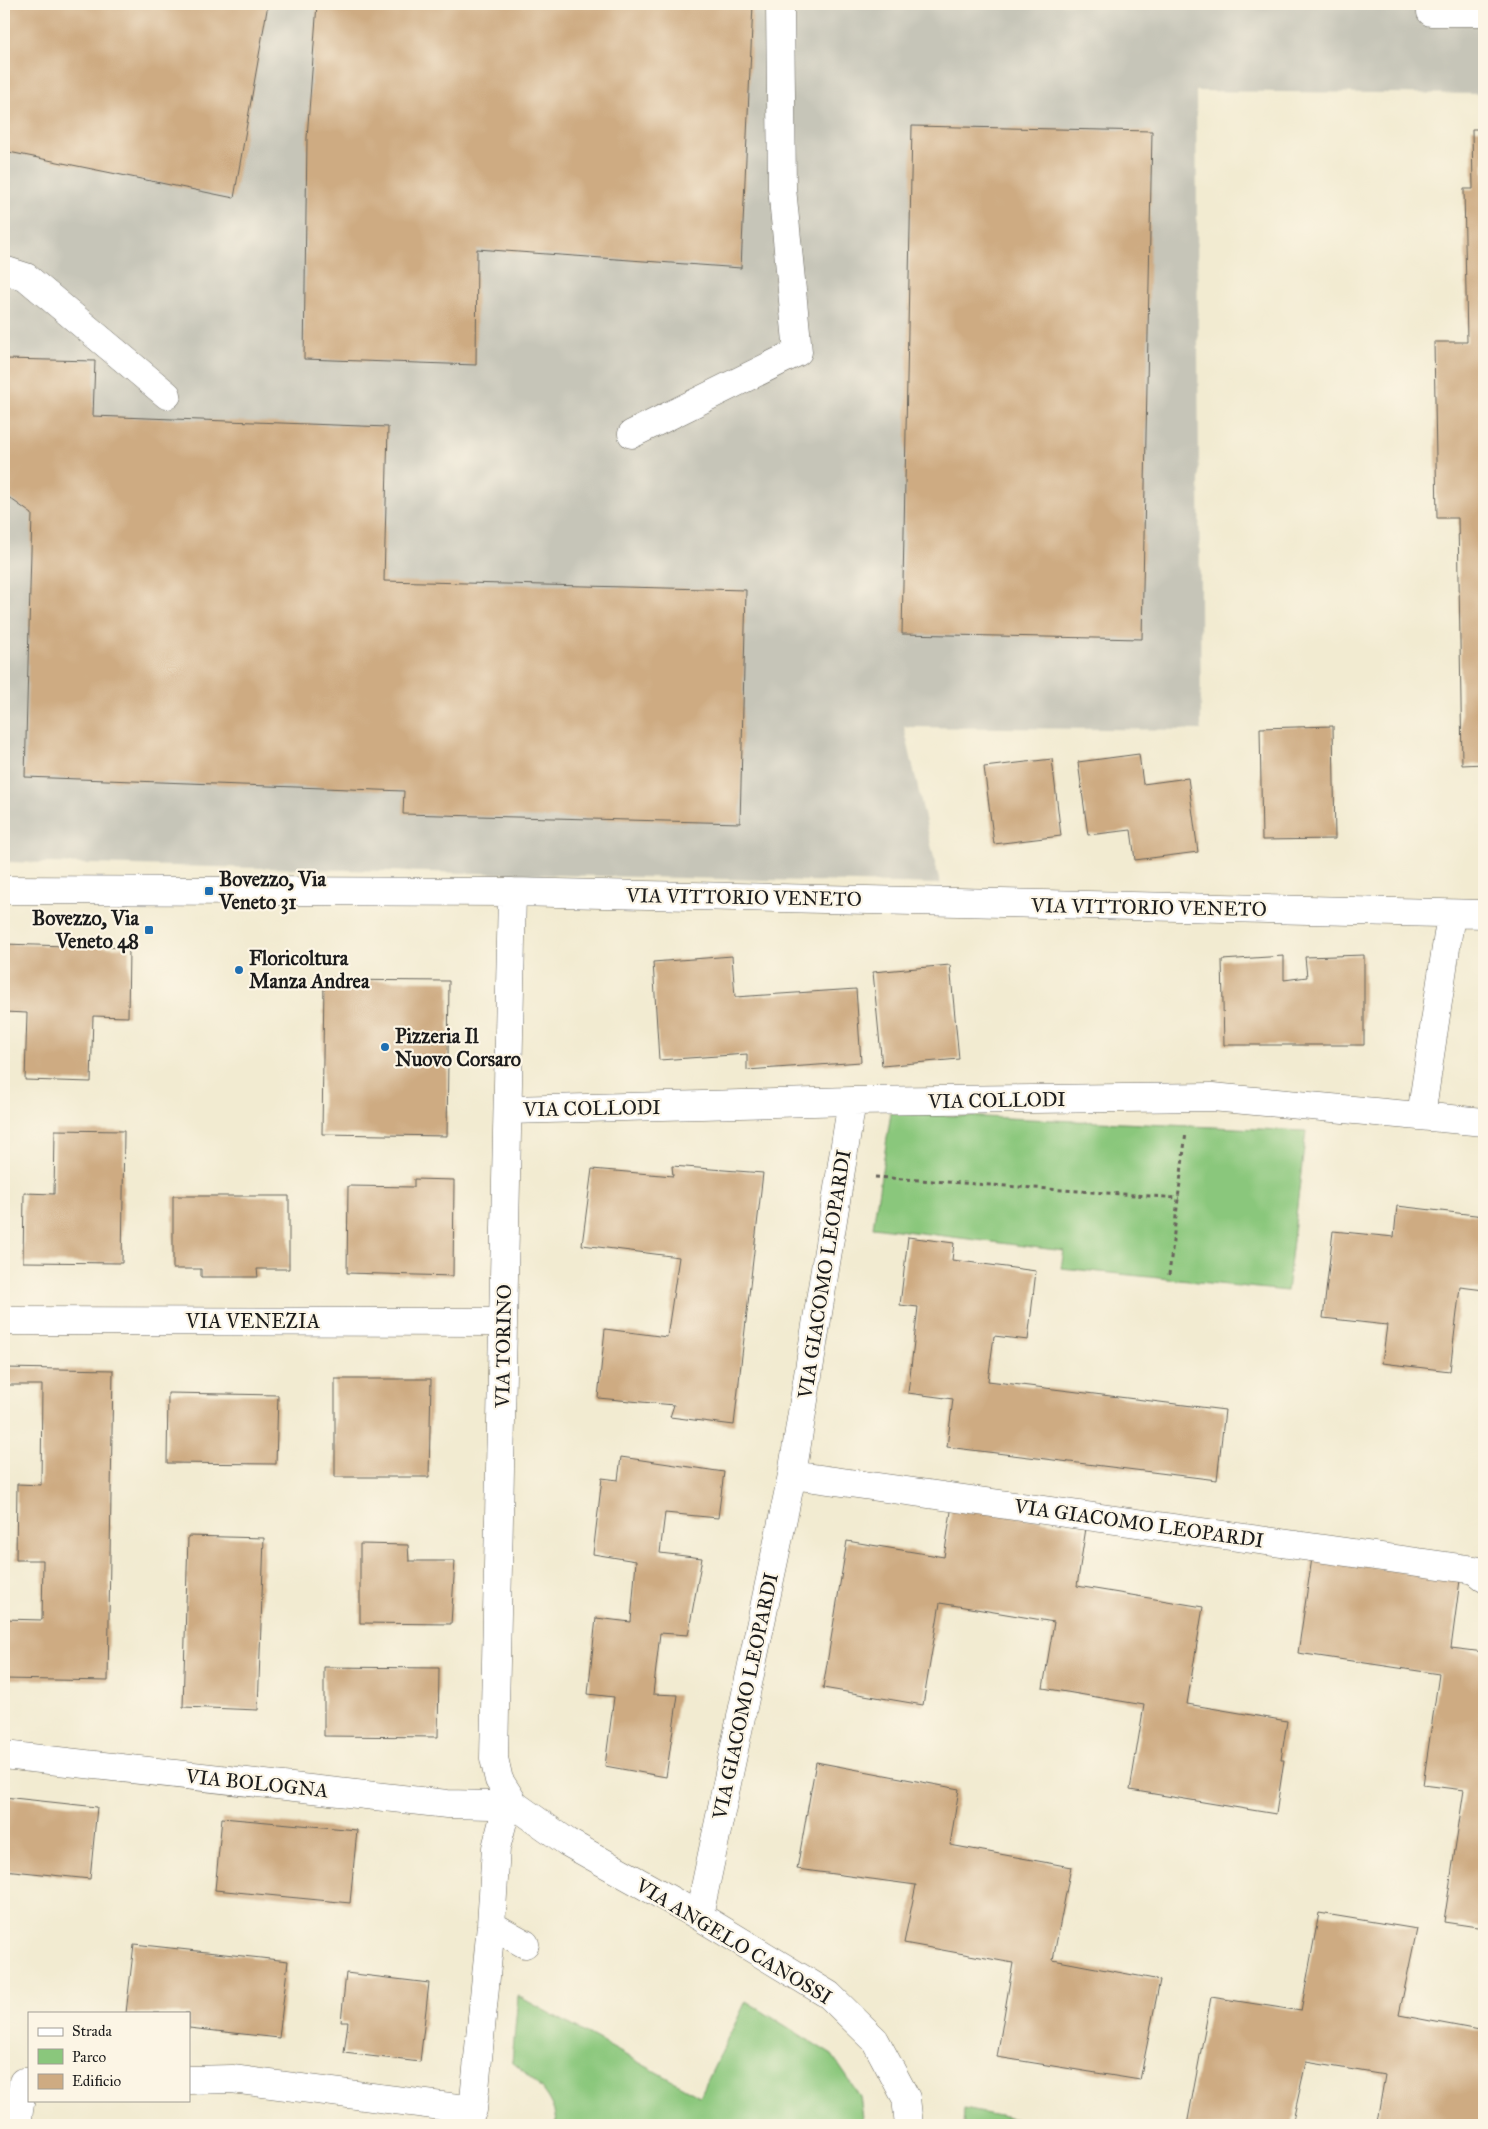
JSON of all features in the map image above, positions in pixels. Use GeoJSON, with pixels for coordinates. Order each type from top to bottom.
{"type":"FeatureCollection","features":[{"type":"Feature","properties":{"kind":"street"},"geometry":{"type":"LineString","coordinates":[[632,434],[798,352],[782,188],[780,4]]}},
{"type":"Feature","properties":{"kind":"street"},"geometry":{"type":"LineString","coordinates":[[1431,12],[1484,12]]}},
{"type":"Feature","properties":{"kind":"street"},"geometry":{"type":"LineString","coordinates":[[4,270],[26,277],[167,395]]}},
{"type":"Feature","properties":{"kind":"street","name":"VIA VITTORIO VENETO"},"geometry":{"type":"LineString","coordinates":[[4,890],[512,892],[1484,914]]}},
{"type":"Feature","properties":{"kind":"street","name":"VIA TORINO"},"geometry":{"type":"LineString","coordinates":[[509,1798],[499,1780],[494,1758],[509,1110],[512,892]]}},
{"type":"Feature","properties":{"kind":"street"},"geometry":{"type":"LineString","coordinates":[[1421,1116],[1451,914]]}},
{"type":"Feature","properties":{"kind":"street","name":"VIA COLLODI"},"geometry":{"type":"LineString","coordinates":[[509,1110],[852,1102],[1212,1097],[1484,1122]]}},
{"type":"Feature","properties":{"kind":"street","name":"VIA GIACOMO LEOPARDI"},"geometry":{"type":"LineString","coordinates":[[699,1916],[792,1476],[852,1102]]}},
{"type":"Feature","properties":{"kind":"street","name":"VIA VENEZIA"},"geometry":{"type":"LineString","coordinates":[[4,1321],[503,1322]]}},
{"type":"Feature","properties":{"kind":"street","name":"VIA GIACOMO LEOPARDI"},"geometry":{"type":"LineString","coordinates":[[792,1476],[1475,1570],[1484,1577]]}},
{"type":"Feature","properties":{"kind":"street","name":"VIA BOLOGNA"},"geometry":{"type":"LineString","coordinates":[[4,1755],[447,1804],[491,1805],[509,1798]]}},
{"type":"Feature","properties":{"kind":"street"},"geometry":{"type":"LineString","coordinates":[[190,2080],[232,2079],[473,2110],[491,1925],[496,1848],[509,1798]]}},
{"type":"Feature","properties":{"kind":"street","name":"VIA ANGELO CANOSSI"},"geometry":{"type":"LineString","coordinates":[[509,1798],[514,1805],[567,1842],[699,1916],[829,1995],[875,2040],[906,2098],[909,2125]]}},
{"type":"Feature","properties":{"kind":"street"},"geometry":{"type":"LineString","coordinates":[[491,1925],[526,1944]]}},
{"type":"Feature","properties":{"kind":"street"},"geometry":{"type":"LineString","coordinates":[[17,2125],[23,2082],[28,2082]]}},
{"type":"Feature","properties":{"kind":"path"},"geometry":{"type":"LineString","coordinates":[[1169,1275],[1187,1126]]}},
{"type":"Feature","properties":{"kind":"path"},"geometry":{"type":"LineString","coordinates":[[881,1178],[1179,1198]]}},
{"type":"Feature","properties":{"kind":"shaded area"},"geometry":{"type":"Polygon","coordinates":[[[4,4],[1484,4],[1484,94],[1196,91],[1201,730],[904,727],[940,884],[4,862],[4,4]]]}},
{"type":"Feature","properties":{"kind":"green space"},"geometry":{"type":"Polygon","coordinates":[[[891,1113],[1306,1131],[1287,1291],[1061,1268],[1064,1251],[873,1227],[891,1113]]]}},
{"type":"Feature","properties":{"kind":"green space"},"geometry":{"type":"Polygon","coordinates":[[[518,1996],[700,2096],[746,2001],[832,2055],[860,2096],[864,2125],[556,2125],[552,2106],[542,2089],[512,2062],[518,1996]]]}},
{"type":"Feature","properties":{"kind":"green space"},"geometry":{"type":"Polygon","coordinates":[[[964,2109],[1045,2125],[963,2125],[964,2109]]]}},
{"type":"Feature","properties":{"kind":"building"},"geometry":{"type":"Polygon","coordinates":[[[4,4],[268,4],[234,198],[4,151],[4,4]]]}},
{"type":"Feature","properties":{"kind":"building"},"geometry":{"type":"Polygon","coordinates":[[[317,4],[753,4],[741,268],[477,249],[476,365],[304,359],[307,138],[317,4]]]}},
{"type":"Feature","properties":{"kind":"building"},"geometry":{"type":"Polygon","coordinates":[[[912,126],[1152,131],[1142,639],[902,634],[912,126]]]}},
{"type":"Feature","properties":{"kind":"building"},"geometry":{"type":"Polygon","coordinates":[[[1472,129],[1484,129],[1484,764],[1462,765],[1458,518],[1437,518],[1434,342],[1467,342],[1464,189],[1473,189],[1472,129]]]}},
{"type":"Feature","properties":{"kind":"building"},"geometry":{"type":"Polygon","coordinates":[[[4,359],[95,361],[93,416],[388,427],[384,581],[746,590],[740,823],[403,814],[404,791],[25,777],[32,514],[4,494],[4,359]]]}},
{"type":"Feature","properties":{"kind":"building"},"geometry":{"type":"Polygon","coordinates":[[[1333,726],[1335,839],[1262,840],[1260,728],[1333,726]]]}},
{"type":"Feature","properties":{"kind":"building"},"geometry":{"type":"Polygon","coordinates":[[[1139,754],[1143,784],[1188,778],[1198,852],[1135,860],[1131,830],[1088,835],[1078,762],[1139,754]]]}},
{"type":"Feature","properties":{"kind":"building"},"geometry":{"type":"Polygon","coordinates":[[[1052,759],[1061,836],[994,844],[984,767],[1052,759]]]}},
{"type":"Feature","properties":{"kind":"building"},"geometry":{"type":"Polygon","coordinates":[[[4,944],[129,948],[128,1017],[93,1016],[91,1082],[25,1080],[27,1013],[4,1012],[4,944]]]}},
{"type":"Feature","properties":{"kind":"building"},"geometry":{"type":"Polygon","coordinates":[[[1364,955],[1364,1045],[1224,1045],[1222,960],[1284,956],[1284,980],[1307,977],[1305,957],[1364,955]]]}},
{"type":"Feature","properties":{"kind":"building"},"geometry":{"type":"Polygon","coordinates":[[[732,956],[735,997],[856,989],[861,1062],[747,1070],[747,1054],[659,1060],[653,962],[732,956]]]}},
{"type":"Feature","properties":{"kind":"building"},"geometry":{"type":"Polygon","coordinates":[[[950,965],[959,1059],[882,1066],[873,972],[950,965]]]}},
{"type":"Feature","properties":{"kind":"building"},"geometry":{"type":"Polygon","coordinates":[[[324,980],[449,981],[447,1136],[322,1134],[324,980]]]}},
{"type":"Feature","properties":{"kind":"building"},"geometry":{"type":"Polygon","coordinates":[[[55,1130],[124,1131],[122,1263],[23,1262],[24,1193],[54,1194],[55,1130]]]}},
{"type":"Feature","properties":{"kind":"building"},"geometry":{"type":"Polygon","coordinates":[[[672,1166],[763,1173],[734,1425],[670,1417],[674,1405],[598,1398],[605,1329],[667,1337],[679,1257],[582,1245],[592,1169],[673,1176],[672,1166]]]}},
{"type":"Feature","properties":{"kind":"building"},"geometry":{"type":"Polygon","coordinates":[[[414,1179],[454,1180],[453,1276],[347,1273],[348,1186],[414,1187],[414,1179]]]}},
{"type":"Feature","properties":{"kind":"building"},"geometry":{"type":"Polygon","coordinates":[[[173,1196],[289,1196],[289,1269],[257,1269],[258,1277],[201,1277],[201,1269],[173,1269],[173,1196]]]}},
{"type":"Feature","properties":{"kind":"building"},"geometry":{"type":"Polygon","coordinates":[[[1397,1206],[1484,1216],[1484,1290],[1460,1287],[1450,1371],[1382,1363],[1387,1325],[1323,1318],[1333,1231],[1394,1237],[1397,1206]]]}},
{"type":"Feature","properties":{"kind":"building"},"geometry":{"type":"Polygon","coordinates":[[[908,1237],[954,1243],[952,1260],[1036,1271],[1028,1340],[994,1336],[988,1381],[1225,1410],[1217,1480],[947,1447],[953,1399],[908,1393],[918,1307],[900,1305],[908,1237]]]}},
{"type":"Feature","properties":{"kind":"building"},"geometry":{"type":"Polygon","coordinates":[[[4,1368],[113,1370],[108,1681],[4,1679],[4,1619],[42,1620],[43,1560],[16,1560],[17,1484],[41,1485],[42,1385],[8,1385],[7,1440],[4,1440],[4,1368]]]}},
{"type":"Feature","properties":{"kind":"building"},"geometry":{"type":"Polygon","coordinates":[[[335,1379],[431,1379],[429,1477],[335,1477],[335,1379]]]}},
{"type":"Feature","properties":{"kind":"building"},"geometry":{"type":"Polygon","coordinates":[[[168,1393],[278,1395],[276,1464],[167,1463],[168,1393]]]}},
{"type":"Feature","properties":{"kind":"building"},"geometry":{"type":"Polygon","coordinates":[[[621,1457],[724,1472],[718,1518],[665,1513],[660,1553],[702,1558],[688,1635],[660,1633],[653,1694],[678,1695],[666,1777],[605,1766],[614,1697],[588,1694],[596,1618],[631,1622],[636,1561],[593,1554],[602,1478],[618,1480],[621,1457]]]}},
{"type":"Feature","properties":{"kind":"building"},"geometry":{"type":"Polygon","coordinates":[[[952,1505],[1086,1528],[1077,1586],[1203,1607],[1187,1704],[1287,1721],[1281,1760],[1284,1760],[1276,1814],[1130,1790],[1144,1705],[1043,1688],[1054,1622],[940,1603],[923,1705],[823,1688],[847,1541],[944,1557],[952,1505]]]}},
{"type":"Feature","properties":{"kind":"building"},"geometry":{"type":"Polygon","coordinates":[[[188,1536],[264,1538],[258,1710],[183,1707],[188,1536]]]}},
{"type":"Feature","properties":{"kind":"building"},"geometry":{"type":"Polygon","coordinates":[[[360,1544],[408,1545],[409,1561],[455,1561],[451,1624],[360,1623],[360,1544]]]}},
{"type":"Feature","properties":{"kind":"building"},"geometry":{"type":"Polygon","coordinates":[[[1312,1558],[1460,1580],[1451,1648],[1484,1652],[1484,1928],[1444,1922],[1464,1790],[1423,1785],[1439,1674],[1298,1653],[1312,1558]]]}},
{"type":"Feature","properties":{"kind":"building"},"geometry":{"type":"Polygon","coordinates":[[[324,1667],[439,1668],[438,1737],[324,1736],[324,1667]]]}},
{"type":"Feature","properties":{"kind":"building"},"geometry":{"type":"Polygon","coordinates":[[[816,1762],[959,1789],[950,1845],[1071,1867],[1053,1960],[1160,1980],[1140,2080],[997,2057],[1013,1963],[904,1943],[916,1885],[797,1869],[816,1762]]]}},
{"type":"Feature","properties":{"kind":"building"},"geometry":{"type":"Polygon","coordinates":[[[4,1797],[97,1807],[90,1879],[4,1870],[4,1797]]]}},
{"type":"Feature","properties":{"kind":"building"},"geometry":{"type":"Polygon","coordinates":[[[222,1818],[357,1830],[350,1903],[215,1890],[222,1818]]]}},
{"type":"Feature","properties":{"kind":"building"},"geometry":{"type":"Polygon","coordinates":[[[1319,1913],[1417,1929],[1399,2015],[1484,2031],[1484,2125],[1395,2125],[1377,2122],[1385,2075],[1306,2062],[1292,2125],[1187,2125],[1211,1997],[1301,2011],[1319,1913]]]}},
{"type":"Feature","properties":{"kind":"building"},"geometry":{"type":"Polygon","coordinates":[[[134,1944],[288,1961],[279,2038],[190,2028],[190,2012],[126,2012],[134,1944]]]}},
{"type":"Feature","properties":{"kind":"building"},"geometry":{"type":"Polygon","coordinates":[[[346,1973],[429,1983],[420,2062],[344,2053],[348,2022],[341,2022],[346,1973]]]}},
{"type":"Feature","properties":{"kind":"place","name":"Bovezzo, Via Veneto 31"},"geometry":{"type":"Point","coordinates":[209,891]}},
{"type":"Feature","properties":{"kind":"place","name":"Bovezzo, Via Veneto 48"},"geometry":{"type":"Point","coordinates":[149,930]}},
{"type":"Feature","properties":{"kind":"place","name":"Floricoltura Manza Andrea"},"geometry":{"type":"Point","coordinates":[239,970]}},
{"type":"Feature","properties":{"kind":"place","name":"Pizzeria Il Nuovo Corsaro"},"geometry":{"type":"Point","coordinates":[385,1047]}}]}
